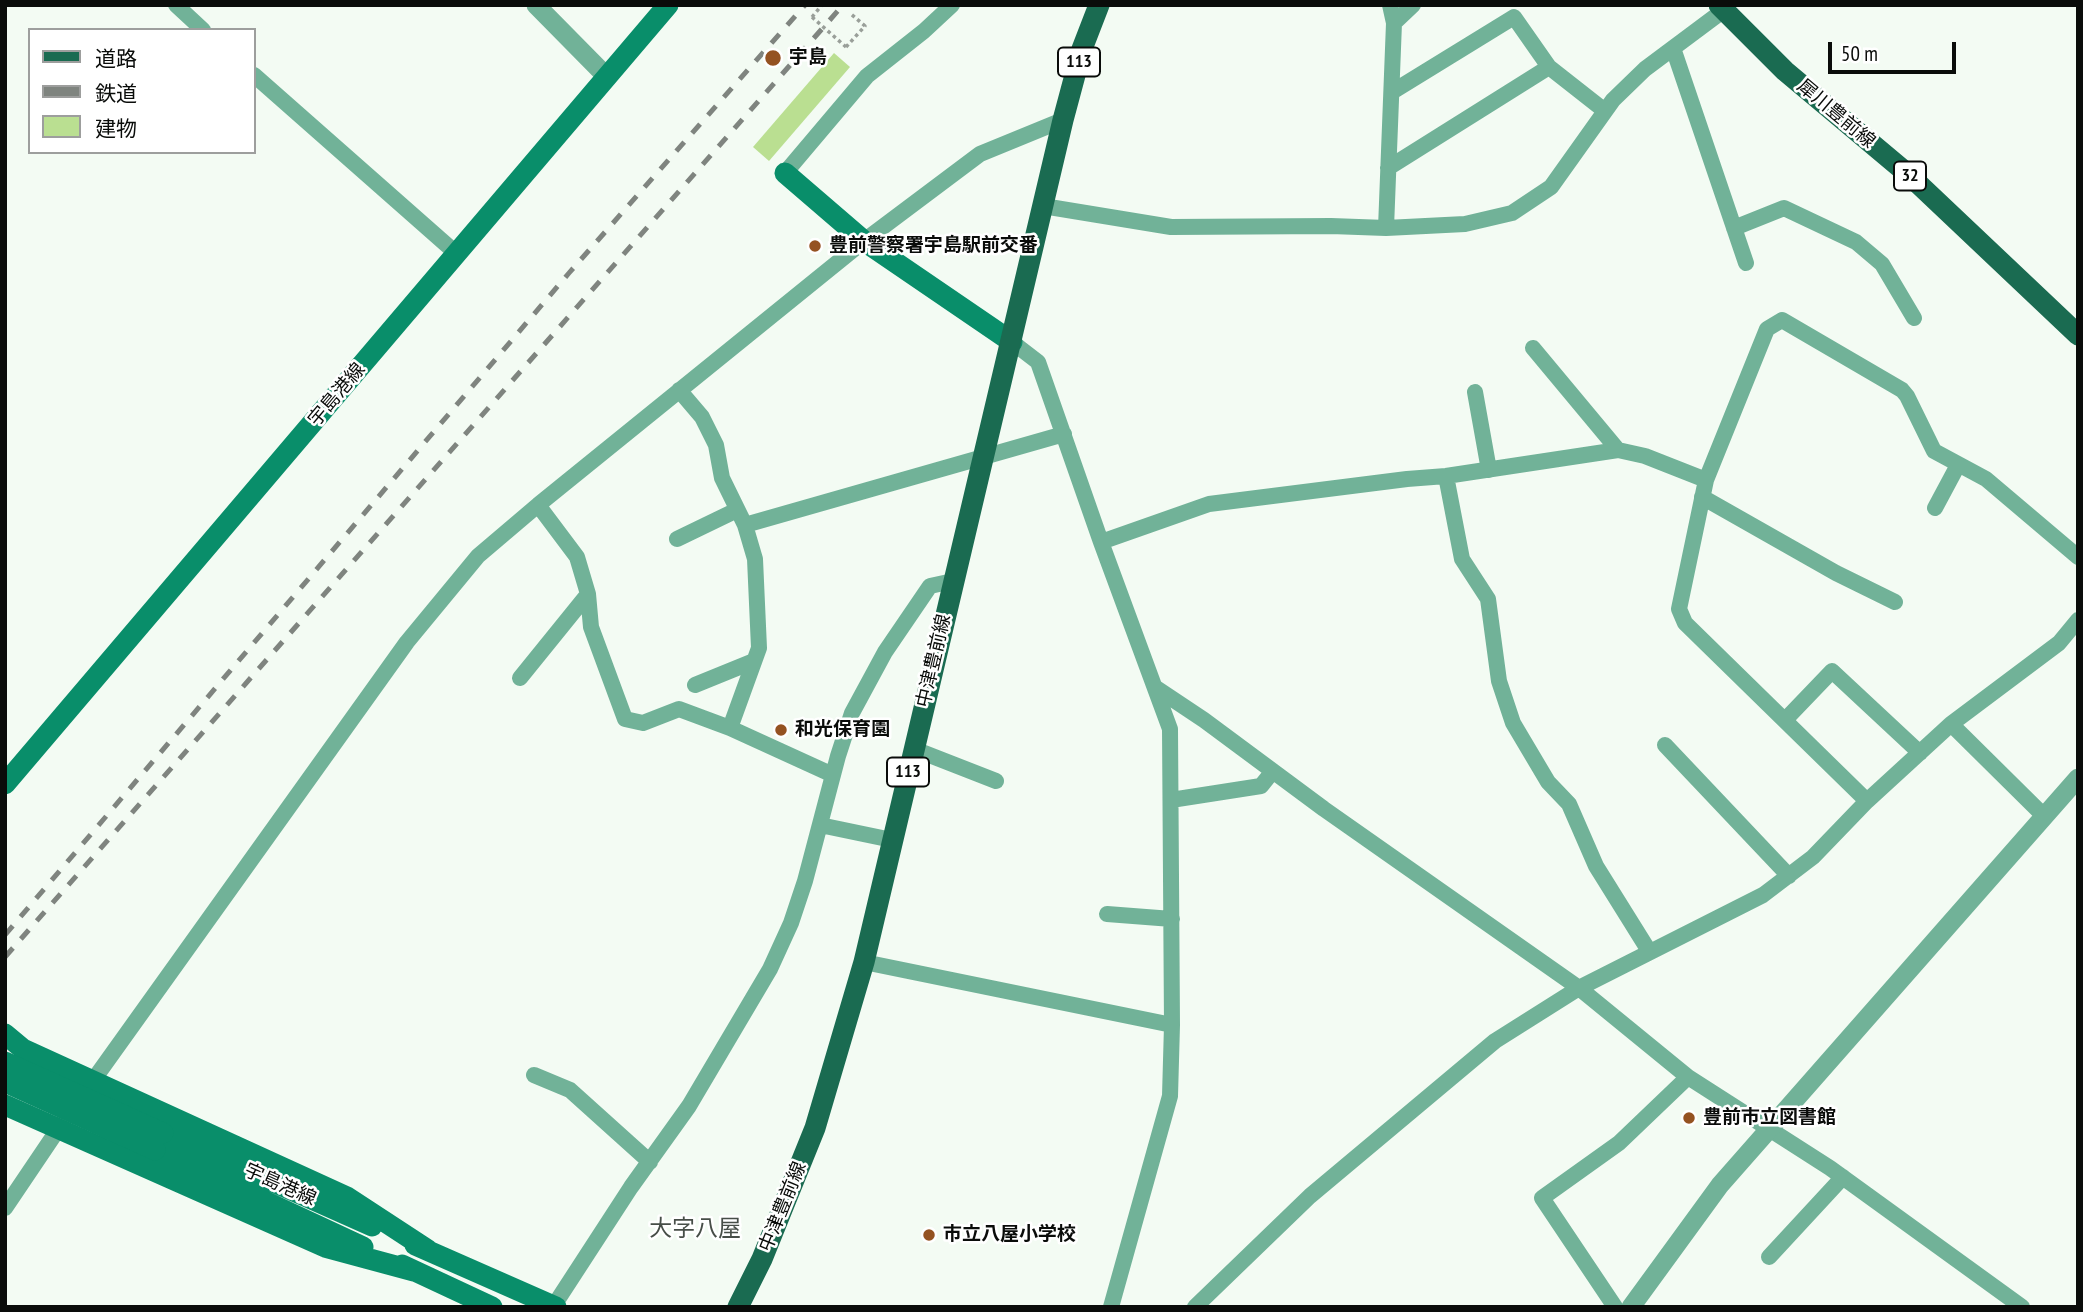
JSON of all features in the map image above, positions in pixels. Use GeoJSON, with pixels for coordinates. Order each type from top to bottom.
{"type":"FeatureCollection","features":[{"type":"Feature","properties":{"kind":"main road","name":"宇島港線"},"geometry":{"type":"LineString","coordinates":[[5,784],[668,5]]}},
{"type":"Feature","properties":{"kind":"main road","name":"中津豊前線"},"geometry":{"type":"LineString","coordinates":[[738,1307],[762,1259],[815,1128],[864,962],[1063,120],[1082,49],[1099,5]]}},
{"type":"Feature","properties":{"kind":"main road","name":"犀川豊前線"},"geometry":{"type":"LineString","coordinates":[[1722,8],[1785,71],[1909,176],[2078,335]]}},
{"type":"Feature","properties":{"kind":"main road"},"geometry":{"type":"LineString","coordinates":[[785,173],[864,241],[1012,342]]}},
{"type":"Feature","properties":{"kind":"main road"},"geometry":{"type":"LineString","coordinates":[[5,1034],[23,1049],[347,1197],[428,1250]]}},
{"type":"Feature","properties":{"kind":"main road","name":"宇島港線"},"geometry":{"type":"LineString","coordinates":[[5,1062],[414,1271],[492,1307]]}},
{"type":"Feature","properties":{"kind":"main road","name":"宇島港線"},"geometry":{"type":"LineString","coordinates":[[5,1082],[428,1250],[555,1306]]}},
{"type":"Feature","properties":{"kind":"main road"},"geometry":{"type":"LineString","coordinates":[[5,1105],[324,1247],[414,1271]]}},
{"type":"Feature","properties":{"kind":"street"},"geometry":{"type":"LineString","coordinates":[[176,5],[201,28]]}},
{"type":"Feature","properties":{"kind":"street"},"geometry":{"type":"LineString","coordinates":[[536,5],[606,76]]}},
{"type":"Feature","properties":{"kind":"street"},"geometry":{"type":"LineString","coordinates":[[785,173],[866,76],[924,31],[951,5]]}},
{"type":"Feature","properties":{"kind":"street"},"geometry":{"type":"LineString","coordinates":[[1386,228],[1394,23],[1390,5]]}},
{"type":"Feature","properties":{"kind":"street"},"geometry":{"type":"LineString","coordinates":[[1394,23],[1413,5]]}},
{"type":"Feature","properties":{"kind":"street"},"geometry":{"type":"LineString","coordinates":[[1043,206],[1171,227],[1386,228],[1465,224],[1512,213],[1551,187],[1613,100],[1645,69],[1722,8]]}},
{"type":"Feature","properties":{"kind":"street"},"geometry":{"type":"LineString","coordinates":[[1392,92],[1512,11],[1549,67],[1605,111]]}},
{"type":"Feature","properties":{"kind":"street"},"geometry":{"type":"LineString","coordinates":[[1673,48],[1746,263]]}},
{"type":"Feature","properties":{"kind":"street"},"geometry":{"type":"LineString","coordinates":[[1388,168],[1549,67]]}},
{"type":"Feature","properties":{"kind":"street"},"geometry":{"type":"LineString","coordinates":[[256,77],[457,254]]}},
{"type":"Feature","properties":{"kind":"street"},"geometry":{"type":"LineString","coordinates":[[5,1208],[93,1080],[407,642],[478,556],[864,241],[980,155],[1063,120]]}},
{"type":"Feature","properties":{"kind":"street"},"geometry":{"type":"LineString","coordinates":[[1734,228],[1784,208],[1856,242],[1882,264],[1914,317]]}},
{"type":"Feature","properties":{"kind":"street"},"geometry":{"type":"LineString","coordinates":[[1867,801],[1685,623],[1679,609],[1706,480],[1767,329],[1782,320],[1902,390],[1934,451],[1986,480],[2078,557]]}},
{"type":"Feature","properties":{"kind":"street"},"geometry":{"type":"LineString","coordinates":[[1012,342],[1038,362],[1170,729],[1170,1096],[1111,1307]]}},
{"type":"Feature","properties":{"kind":"street"},"geometry":{"type":"LineString","coordinates":[[1533,348],[1618,450]]}},
{"type":"Feature","properties":{"kind":"street"},"geometry":{"type":"LineString","coordinates":[[679,390],[702,416],[716,445],[722,478],[745,526],[755,559],[759,648],[730,728]]}},
{"type":"Feature","properties":{"kind":"street"},"geometry":{"type":"LineString","coordinates":[[1475,392],[1489,470]]}},
{"type":"Feature","properties":{"kind":"street"},"geometry":{"type":"LineString","coordinates":[[745,526],[1064,434]]}},
{"type":"Feature","properties":{"kind":"street"},"geometry":{"type":"LineString","coordinates":[[1101,542],[1209,504],[1446,476],[1618,450],[1646,456],[1706,480]]}},
{"type":"Feature","properties":{"kind":"street"},"geometry":{"type":"LineString","coordinates":[[1935,508],[1958,465]]}},
{"type":"Feature","properties":{"kind":"street"},"geometry":{"type":"LineString","coordinates":[[1446,476],[1462,559],[1488,599],[1499,681],[1513,723],[1548,782],[1569,804],[1596,866],[1649,951]]}},
{"type":"Feature","properties":{"kind":"street"},"geometry":{"type":"LineString","coordinates":[[1702,498],[1836,573],[1895,601]]}},
{"type":"Feature","properties":{"kind":"street"},"geometry":{"type":"LineString","coordinates":[[538,505],[577,557],[588,594],[591,628],[625,719],[643,723],[679,709],[730,728],[833,775]]}},
{"type":"Feature","properties":{"kind":"street"},"geometry":{"type":"LineString","coordinates":[[677,539],[737,510]]}},
{"type":"Feature","properties":{"kind":"street"},"geometry":{"type":"LineString","coordinates":[[555,1306],[689,1106],[770,969],[805,881],[852,713],[885,652],[929,586],[953,581]]}},
{"type":"Feature","properties":{"kind":"street"},"geometry":{"type":"LineString","coordinates":[[520,678],[588,594]]}},
{"type":"Feature","properties":{"kind":"street"},"geometry":{"type":"LineString","coordinates":[[1201,1305],[1310,1196],[1495,1041],[1579,988],[1763,895],[1813,858],[1867,801],[1951,724],[2059,643],[2078,620]]}},
{"type":"Feature","properties":{"kind":"street"},"geometry":{"type":"LineString","coordinates":[[695,685],[754,661]]}},
{"type":"Feature","properties":{"kind":"street"},"geometry":{"type":"LineString","coordinates":[[1784,720],[1832,671],[1920,753]]}},
{"type":"Feature","properties":{"kind":"street"},"geometry":{"type":"LineString","coordinates":[[1156,688],[1579,988],[1688,1077],[1843,1177],[2022,1307]]}},
{"type":"Feature","properties":{"kind":"street"},"geometry":{"type":"LineString","coordinates":[[1951,724],[2044,816]]}},
{"type":"Feature","properties":{"kind":"street"},"geometry":{"type":"LineString","coordinates":[[1665,745],[1789,876]]}},
{"type":"Feature","properties":{"kind":"street"},"geometry":{"type":"LineString","coordinates":[[914,749],[996,780]]}},
{"type":"Feature","properties":{"kind":"street"},"geometry":{"type":"LineString","coordinates":[[1171,800],[1261,786],[1273,771]]}},
{"type":"Feature","properties":{"kind":"street"},"geometry":{"type":"LineString","coordinates":[[1688,1077],[1619,1143],[1542,1198],[1631,1305],[1720,1185],[2078,778]]}},
{"type":"Feature","properties":{"kind":"street"},"geometry":{"type":"LineString","coordinates":[[820,825],[892,840]]}},
{"type":"Feature","properties":{"kind":"street"},"geometry":{"type":"LineString","coordinates":[[1107,915],[1172,919]]}},
{"type":"Feature","properties":{"kind":"street"},"geometry":{"type":"LineString","coordinates":[[864,962],[1172,1025]]}},
{"type":"Feature","properties":{"kind":"street"},"geometry":{"type":"LineString","coordinates":[[534,1075],[570,1090],[650,1162]]}},
{"type":"Feature","properties":{"kind":"street"},"geometry":{"type":"LineString","coordinates":[[1769,1257],[1843,1177]]}},
{"type":"Feature","properties":{"kind":"path"},"geometry":{"type":"LineString","coordinates":[[822,5],[812,17],[846,47],[864,26],[851,14]]}},
{"type":"Feature","properties":{"kind":"building"},"geometry":{"type":"Polygon","coordinates":[[[834,53],[850,67],[769,161],[753,147],[834,53]]]}},
{"type":"Feature","properties":{"kind":"railway"},"geometry":{"type":"LineString","coordinates":[[5,935],[569,273],[805,5]]}},
{"type":"Feature","properties":{"kind":"railway"},"geometry":{"type":"LineString","coordinates":[[5,957],[843,5]]}},
{"type":"Feature","properties":{"kind":"place","name":"宇島"},"geometry":{"type":"Point","coordinates":[773,58]}},
{"type":"Feature","properties":{"kind":"place","name":"豊前警察署宇島駅前交番"},"geometry":{"type":"Point","coordinates":[815,246]}},
{"type":"Feature","properties":{"kind":"place","name":"和光保育園"},"geometry":{"type":"Point","coordinates":[781,730]}},
{"type":"Feature","properties":{"kind":"place","name":"豊前市立図書館"},"geometry":{"type":"Point","coordinates":[1689,1118]}},
{"type":"Feature","properties":{"kind":"place","name":"市立八屋小学校"},"geometry":{"type":"Point","coordinates":[929,1235]}},
{"type":"Feature","properties":{"kind":"district","name":"大字八屋"},"geometry":{"type":"Point","coordinates":[695,1229]}}]}
